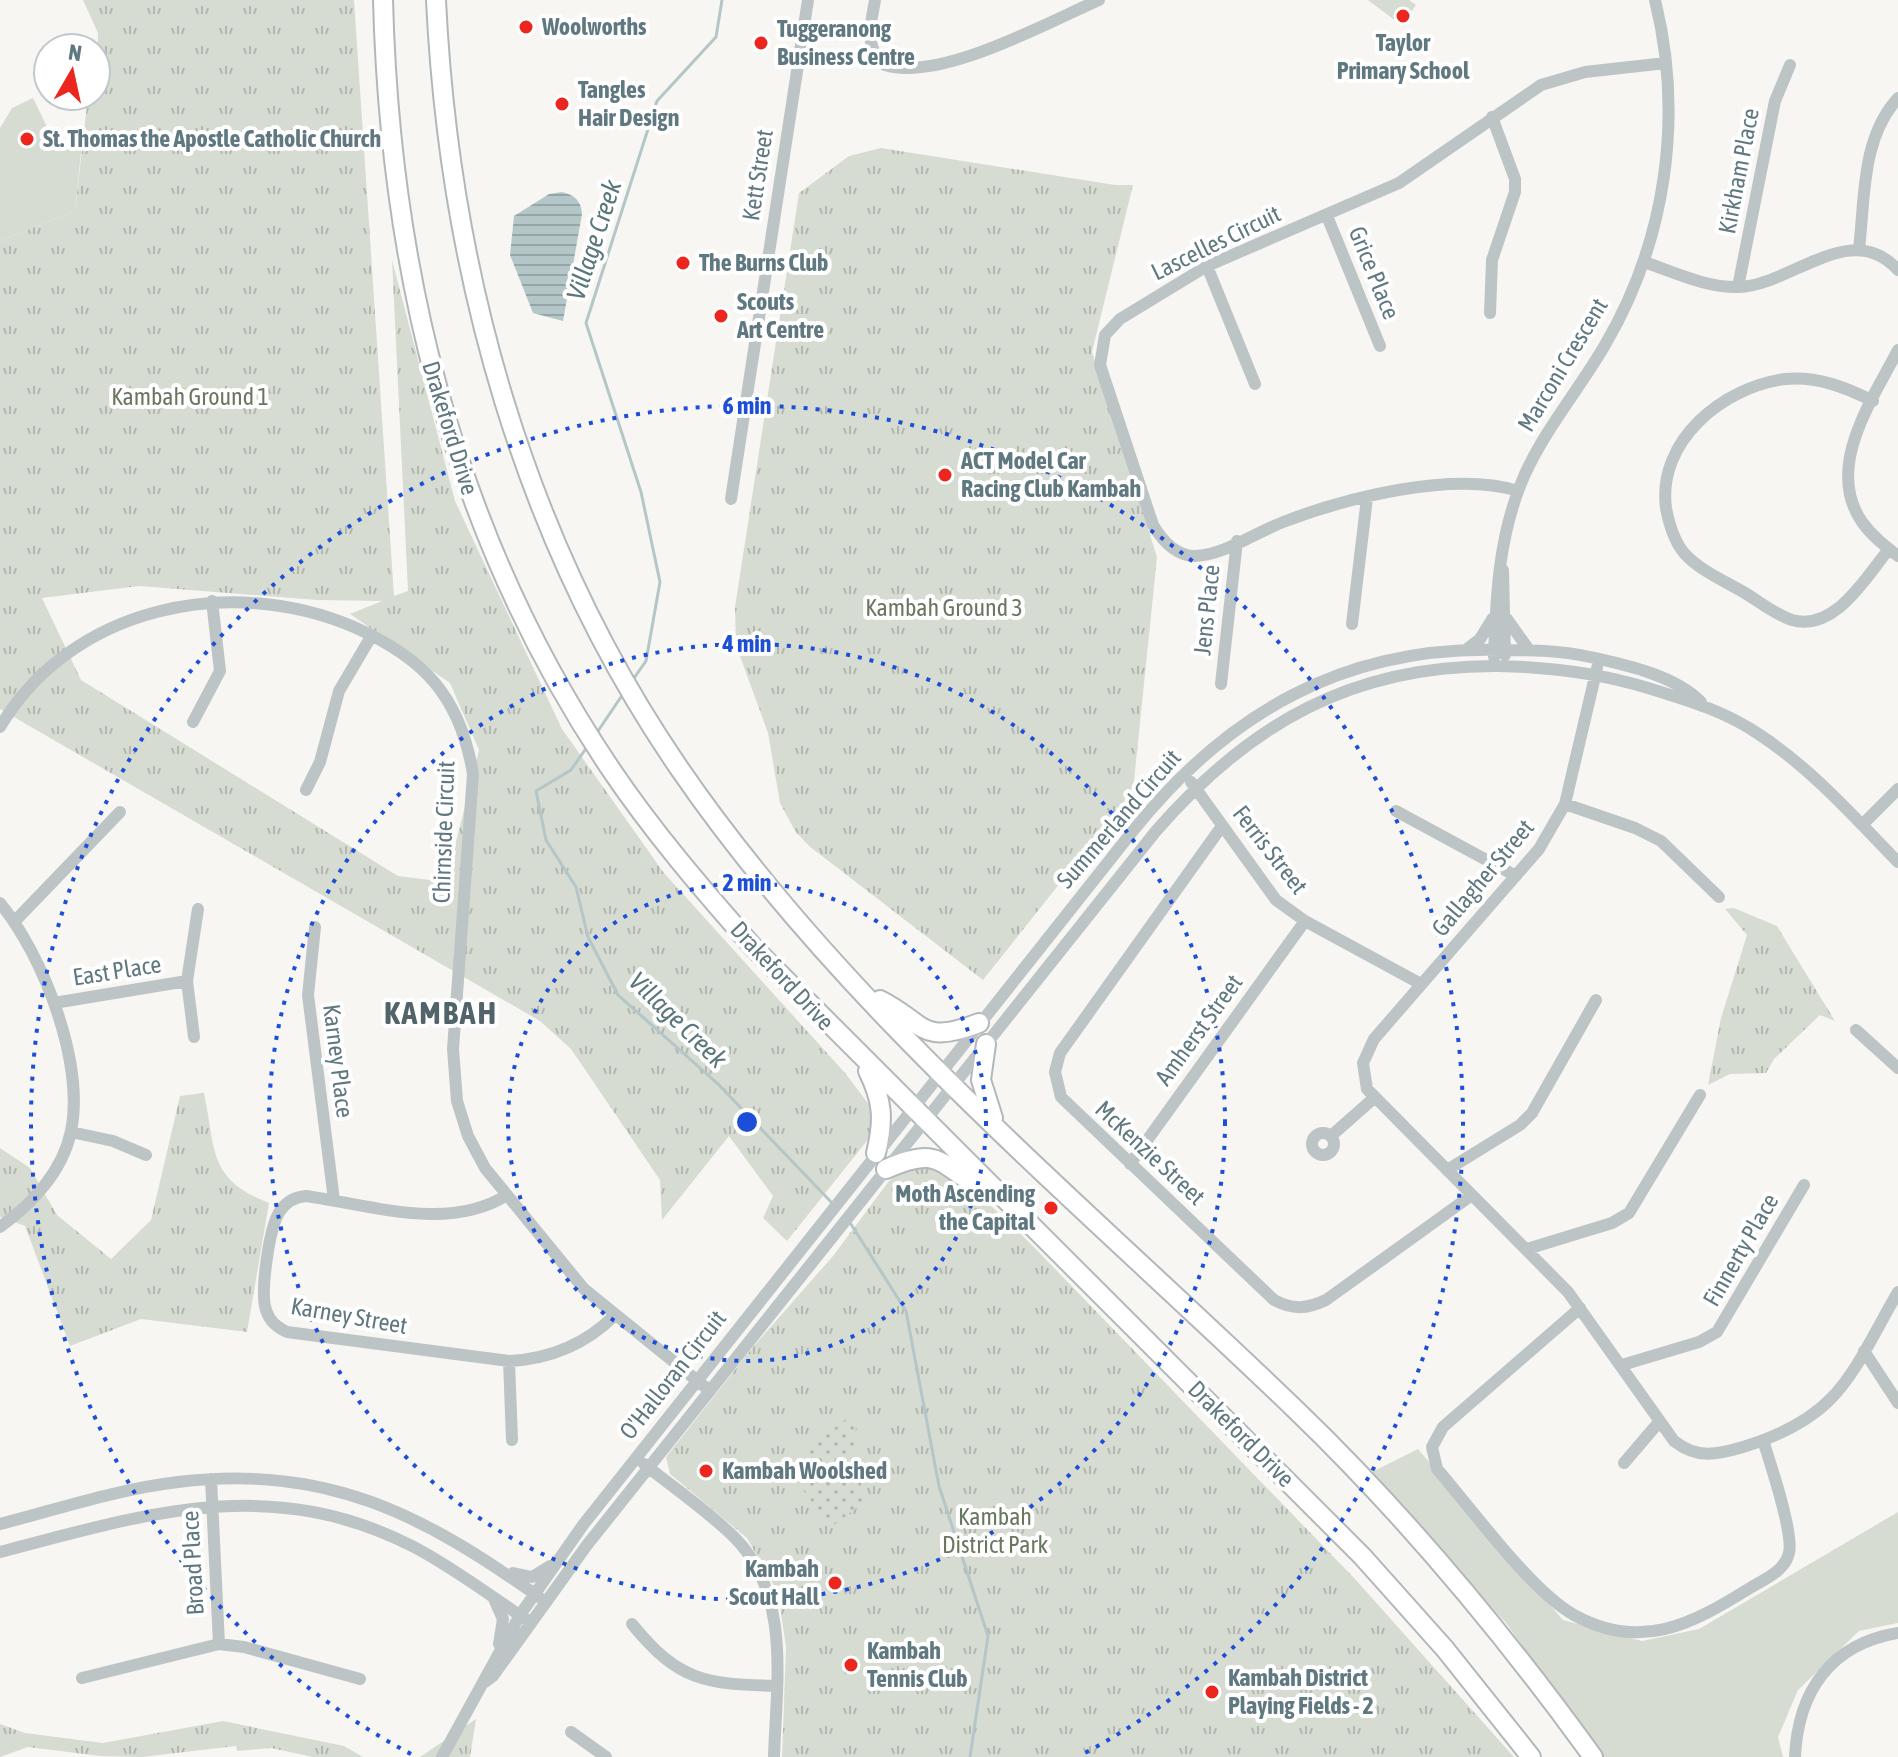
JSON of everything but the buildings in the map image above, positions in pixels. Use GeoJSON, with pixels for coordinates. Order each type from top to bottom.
{"type":"FeatureCollection","features":[{"type":"Feature","properties":{"kind":"highway","name":"Drakeford Drive"},"geometry":{"type":"LineString","coordinates":[[383,0],[395,180],[424,343],[470,496],[531,636],[610,769],[716,905],[861,1057],[1362,1556],[1445,1649],[1531,1757]]}},
{"type":"Feature","properties":{"kind":"highway","name":"Drakeford Drive"},"geometry":{"type":"LineString","coordinates":[[436,0],[454,174],[483,325],[506,408],[554,541],[610,657],[639,706],[727,834],[859,989],[1350,1464],[1484,1615],[1593,1757]]}},
{"type":"Feature","properties":{"kind":"highway"},"geometry":{"type":"LineString","coordinates":[[859,989],[890,1005],[925,1031],[946,1034],[979,1023]]}},
{"type":"Feature","properties":{"kind":"highway"},"geometry":{"type":"LineString","coordinates":[[986,1044],[981,1080],[987,1105],[998,1126]]}},
{"type":"Feature","properties":{"kind":"highway"},"geometry":{"type":"LineString","coordinates":[[861,1057],[883,1109],[884,1122],[876,1153]]}},
{"type":"Feature","properties":{"kind":"highway"},"geometry":{"type":"LineString","coordinates":[[886,1169],[916,1158],[938,1160],[1004,1201]]}},
{"type":"Feature","properties":{"kind":"street","name":"Kett Street"},"geometry":{"type":"LineString","coordinates":[[731,499],[808,0]]}},
{"type":"Feature","properties":{"kind":"street"},"geometry":{"type":"LineString","coordinates":[[875,0],[870,33],[872,50],[885,65],[916,68],[960,59],[1099,0]]}},
{"type":"Feature","properties":{"kind":"street","name":"Marconi Crescent"},"geometry":{"type":"LineString","coordinates":[[1499,666],[1500,616],[1495,585],[1518,491],[1538,450],[1605,345],[1644,262],[1655,225],[1666,159],[1666,63],[1655,0]]}},
{"type":"Feature","properties":{"kind":"street","name":"Lascelles Circuit"},"geometry":{"type":"LineString","coordinates":[[1518,491],[1492,484],[1463,484],[1367,498],[1285,521],[1195,556],[1176,551],[1161,538],[1153,525],[1100,365],[1101,347],[1112,325],[1207,266],[1399,183],[1541,85],[1563,76],[1666,63]]}},
{"type":"Feature","properties":{"kind":"street","name":"Kirkham Place"},"geometry":{"type":"LineString","coordinates":[[1738,287],[1775,101],[1790,65]]}},
{"type":"Feature","properties":{"kind":"street"},"geometry":{"type":"LineString","coordinates":[[1859,249],[1870,152],[1880,123],[1898,98]]}},
{"type":"Feature","properties":{"kind":"street"},"geometry":{"type":"LineString","coordinates":[[1490,313],[1492,260],[1515,192],[1515,179],[1492,117]]}},
{"type":"Feature","properties":{"kind":"street","name":"Grice Place"},"geometry":{"type":"LineString","coordinates":[[1327,216],[1380,346]]}},
{"type":"Feature","properties":{"kind":"street"},"geometry":{"type":"LineString","coordinates":[[1644,262],[1698,281],[1738,287],[1776,279],[1835,252],[1859,249],[1882,256],[1898,270]]}},
{"type":"Feature","properties":{"kind":"street"},"geometry":{"type":"LineString","coordinates":[[1207,266],[1255,384]]}},
{"type":"Feature","properties":{"kind":"street"},"geometry":{"type":"LineString","coordinates":[[1873,401],[1828,382],[1794,379],[1759,385],[1716,407],[1679,444],[1668,471],[1665,500],[1674,536],[1695,563],[1783,616],[1802,622],[1816,621],[1835,611],[1894,553],[1862,522],[1851,497],[1848,478],[1854,440],[1898,350]]}},
{"type":"Feature","properties":{"kind":"street"},"geometry":{"type":"LineString","coordinates":[[1352,624],[1367,498]]}},
{"type":"Feature","properties":{"kind":"street","name":"Jens Place"},"geometry":{"type":"LineString","coordinates":[[1221,684],[1237,541]]}},
{"type":"Feature","properties":{"kind":"street"},"geometry":{"type":"LineString","coordinates":[[193,722],[220,671],[212,601]]}},
{"type":"Feature","properties":{"kind":"street","name":"Chirnside Circuit"},"geometry":{"type":"LineString","coordinates":[[0,727],[31,687],[77,647],[136,617],[212,601],[275,604],[330,618],[372,635],[410,656],[435,680],[454,711],[469,747],[472,800],[453,1075],[468,1136],[507,1195],[579,1283],[710,1391]]}},
{"type":"Feature","properties":{"kind":"street"},"geometry":{"type":"LineString","coordinates":[[1467,649],[1500,616],[1529,650]]}},
{"type":"Feature","properties":{"kind":"street"},"geometry":{"type":"LineString","coordinates":[[306,790],[320,762],[339,691],[372,635]]}},
{"type":"Feature","properties":{"kind":"street","name":"Summerland Circuit"},"geometry":{"type":"LineString","coordinates":[[919,1113],[947,1077],[979,1023],[1142,819],[1185,772],[1246,722],[1318,681],[1392,657],[1467,649],[1529,650],[1599,659],[1682,687],[1704,704],[1758,733],[1798,762],[1898,862]]}},
{"type":"Feature","properties":{"kind":"street","name":"Gallagher Street"},"geometry":{"type":"LineString","coordinates":[[1374,1098],[1363,1076],[1367,1050],[1552,833],[1565,804],[1599,659]]}},
{"type":"Feature","properties":{"kind":"street","name":"Summerland Circuit"},"geometry":{"type":"LineString","coordinates":[[947,1077],[986,1044],[1156,831],[1195,787],[1263,732],[1337,693],[1415,670],[1499,666],[1596,674],[1704,704]]}},
{"type":"Feature","properties":{"kind":"street","name":"Ferris Street"},"geometry":{"type":"LineString","coordinates":[[1185,772],[1268,891],[1305,921],[1421,984]]}},
{"type":"Feature","properties":{"kind":"street"},"geometry":{"type":"LineString","coordinates":[[1862,825],[1898,789]]}},
{"type":"Feature","properties":{"kind":"street"},"geometry":{"type":"LineString","coordinates":[[1565,804],[1635,828],[1661,841],[1719,897]]}},
{"type":"Feature","properties":{"kind":"street"},"geometry":{"type":"LineString","coordinates":[[1396,811],[1516,876]]}},
{"type":"Feature","properties":{"kind":"street"},"geometry":{"type":"LineString","coordinates":[[14,922],[120,812]]}},
{"type":"Feature","properties":{"kind":"street","name":"McKenzie Street"},"geometry":{"type":"LineString","coordinates":[[1222,826],[1060,1053],[1056,1065],[1056,1086],[1061,1097],[1274,1300],[1299,1308],[1326,1300],[1472,1195]]}},
{"type":"Feature","properties":{"kind":"street"},"geometry":{"type":"LineString","coordinates":[[0,903],[14,922],[54,1003],[72,1086],[71,1132],[62,1158],[26,1206],[0,1227]]}},
{"type":"Feature","properties":{"kind":"street","name":"East Place"},"geometry":{"type":"LineString","coordinates":[[194,1037],[187,981],[198,909]]}},
{"type":"Feature","properties":{"kind":"street","name":"Amherst Street"},"geometry":{"type":"LineString","coordinates":[[1130,1164],[1305,921]]}},
{"type":"Feature","properties":{"kind":"street","name":"Karney Place"},"geometry":{"type":"LineString","coordinates":[[315,927],[308,995],[334,1200]]}},
{"type":"Feature","properties":{"kind":"street","name":"East Place"},"geometry":{"type":"LineString","coordinates":[[54,1003],[187,981]]}},
{"type":"Feature","properties":{"kind":"street"},"geometry":{"type":"LineString","coordinates":[[1447,1170],[1532,1113],[1596,1000]]}},
{"type":"Feature","properties":{"kind":"street"},"geometry":{"type":"LineString","coordinates":[[1856,1030],[1898,1068]]}},
{"type":"Feature","properties":{"kind":"street"},"geometry":{"type":"LineString","coordinates":[[1527,1249],[1612,1223],[1629,1213],[1700,1095]]}},
{"type":"Feature","properties":{"kind":"street"},"geometry":{"type":"LineString","coordinates":[[1331,1136],[1374,1098],[1527,1249],[1580,1308],[1659,1422],[1685,1450],[1706,1456],[1791,1431],[1819,1412],[1836,1395],[1898,1292]]}},
{"type":"Feature","properties":{"kind":"street","name":"O'Halloran Circuit"},"geometry":{"type":"LineString","coordinates":[[540,1597],[559,1559],[635,1457],[876,1153],[919,1113]]}},
{"type":"Feature","properties":{"kind":"street","name":"O'Halloran Circuit"},"geometry":{"type":"LineString","coordinates":[[442,1757],[487,1676],[493,1676],[540,1597],[649,1468],[861,1202],[886,1169],[919,1113]]}},
{"type":"Feature","properties":{"kind":"street"},"geometry":{"type":"LineString","coordinates":[[71,1132],[113,1141],[146,1155]]}},
{"type":"Feature","properties":{"kind":"street","name":"Finnerty Place"},"geometry":{"type":"LineString","coordinates":[[1622,1365],[1699,1342],[1717,1332],[1804,1185]]}},
{"type":"Feature","properties":{"kind":"street","name":"Karney Street"},"geometry":{"type":"LineString","coordinates":[[507,1195],[489,1206],[455,1215],[301,1196],[286,1204],[278,1214],[264,1294],[273,1324],[287,1332],[509,1361],[537,1358],[565,1350],[591,1335],[615,1315]]}},
{"type":"Feature","properties":{"kind":"street"},"geometry":{"type":"LineString","coordinates":[[1580,1308],[1443,1427],[1432,1447],[1437,1469],[1538,1586],[1566,1610],[1598,1626],[1621,1631],[1669,1630],[1703,1617],[1779,1570],[1789,1555],[1789,1537],[1763,1440]]}},
{"type":"Feature","properties":{"kind":"street"},"geometry":{"type":"LineString","coordinates":[[1864,1351],[1898,1403]]}},
{"type":"Feature","properties":{"kind":"street"},"geometry":{"type":"LineString","coordinates":[[509,1361],[512,1440]]}},
{"type":"Feature","properties":{"kind":"street"},"geometry":{"type":"LineString","coordinates":[[1624,1463],[1659,1422]]}},
{"type":"Feature","properties":{"kind":"street"},"geometry":{"type":"LineString","coordinates":[[635,1457],[735,1538],[756,1566],[773,1614],[776,1686],[774,1757]]}},
{"type":"Feature","properties":{"kind":"street"},"geometry":{"type":"LineString","coordinates":[[0,1524],[140,1488],[211,1479],[280,1481],[374,1502],[425,1523],[540,1597]]}},
{"type":"Feature","properties":{"kind":"street","name":"Broad Place"},"geometry":{"type":"LineString","coordinates":[[211,1479],[219,1644]]}},
{"type":"Feature","properties":{"kind":"street"},"geometry":{"type":"LineString","coordinates":[[0,1552],[149,1513],[252,1504],[316,1513],[366,1527],[414,1547],[525,1618]]}},
{"type":"Feature","properties":{"kind":"street"},"geometry":{"type":"LineString","coordinates":[[414,1547],[425,1523]]}},
{"type":"Feature","properties":{"kind":"street"},"geometry":{"type":"LineString","coordinates":[[491,1563],[524,1578],[543,1572],[559,1559]]}},
{"type":"Feature","properties":{"kind":"street"},"geometry":{"type":"LineString","coordinates":[[487,1676],[503,1627],[494,1598]]}},
{"type":"Feature","properties":{"kind":"street"},"geometry":{"type":"LineString","coordinates":[[632,1624],[651,1647],[689,1675],[720,1684],[776,1686]]}},
{"type":"Feature","properties":{"kind":"street"},"geometry":{"type":"LineString","coordinates":[[1795,1757],[1803,1709],[1832,1663],[1866,1640],[1898,1633]]}},
{"type":"Feature","properties":{"kind":"street","name":"Broad Place"},"geometry":{"type":"LineString","coordinates":[[82,1678],[219,1644],[244,1647],[360,1679]]}},
{"type":"Feature","properties":{"kind":"street"},"geometry":{"type":"LineString","coordinates":[[571,1732],[606,1757]]}},
{"type":"Feature","properties":{"kind":"green space","name":"Kambah Ground 1"},"geometry":{"type":"Polygon","coordinates":[[[83,0],[354,0],[394,596],[408,591],[392,260],[455,501],[562,729],[664,873],[846,1074],[870,1106],[870,1137],[787,1241],[763,1218],[773,1196],[729,1136],[662,1220],[660,1180],[571,1049],[540,1021],[0,709],[0,241],[75,211],[86,112],[112,112],[112,32],[98,32],[83,0]],[[139,586],[42,598],[81,680],[398,876],[446,882],[479,750],[450,683],[350,614],[382,601],[317,600],[139,586]]]}},
{"type":"Feature","properties":{"kind":"green space"},"geometry":{"type":"Polygon","coordinates":[[[1368,0],[1409,0],[1416,5],[1401,25],[1368,0]]]}},
{"type":"Feature","properties":{"kind":"green space","name":"St. Thomas the Apostle Catholic Church"},"geometry":{"type":"Polygon","coordinates":[[[32,98],[32,112],[40,112],[56,145],[83,133],[75,211],[0,241],[0,128],[12,108],[32,98]]]}},
{"type":"Feature","properties":{"kind":"green space","name":"Kambah Ground 3"},"geometry":{"type":"Polygon","coordinates":[[[881,148],[1115,185],[1133,185],[1092,352],[1157,557],[1133,791],[983,980],[809,846],[795,831],[780,803],[768,733],[736,645],[735,607],[799,193],[849,156],[881,148]]]}},
{"type":"Feature","properties":{"kind":"green space"},"geometry":{"type":"Polygon","coordinates":[[[1734,908],[1777,926],[1835,1021],[1820,1015],[1774,1059],[1766,1073],[1730,1074],[1708,1085],[1721,1018],[1747,935],[1725,909],[1734,908]]]}},
{"type":"Feature","properties":{"kind":"green space"},"geometry":{"type":"Polygon","coordinates":[[[204,1093],[214,1147],[225,1173],[249,1194],[269,1203],[247,1332],[141,1319],[70,1346],[25,1226],[0,1217],[0,1148],[30,1168],[57,1215],[111,1259],[151,1220],[180,1096],[204,1093]]]}},
{"type":"Feature","properties":{"kind":"green space","name":"Kambah District Park"},"geometry":{"type":"Polygon","coordinates":[[[928,1163],[972,1188],[1030,1243],[1355,1579],[1514,1757],[782,1757],[786,1647],[778,1593],[747,1538],[670,1474],[666,1457],[753,1347],[833,1256],[889,1181],[903,1169],[928,1163]]]}},
{"type":"Feature","properties":{"kind":"green space"},"geometry":{"type":"Polygon","coordinates":[[[854,1413],[863,1503],[831,1527],[785,1466],[854,1413]]]}},
{"type":"Feature","properties":{"kind":"green space"},"geometry":{"type":"Polygon","coordinates":[[[1418,1449],[1563,1620],[1642,1641],[1699,1629],[1898,1512],[1898,1623],[1859,1631],[1798,1690],[1778,1737],[1783,1757],[1600,1757],[1506,1623],[1368,1474],[1418,1449]]]}},
{"type":"Feature","properties":{"kind":"green space"},"geometry":{"type":"Polygon","coordinates":[[[476,1719],[470,1757],[420,1757],[476,1719]]]}},
{"type":"Feature","properties":{"kind":"green space"},"geometry":{"type":"Polygon","coordinates":[[[223,1721],[344,1746],[363,1757],[313,1757],[271,1748],[237,1751],[236,1746],[142,1757],[100,1756],[28,1747],[0,1757],[0,1724],[25,1733],[103,1743],[223,1721]]]}},
{"type":"Feature","properties":{"kind":"shaded area"},"geometry":{"type":"Polygon","coordinates":[[[562,192],[576,199],[582,214],[563,321],[533,313],[510,255],[514,216],[549,194],[562,192]]]}},
{"type":"Feature","properties":{"kind":"waterway","name":"Village Creek"},"geometry":{"type":"LineString","coordinates":[[632,681],[646,661],[660,582],[641,492],[586,323],[657,101],[716,37],[722,0]]}},
{"type":"Feature","properties":{"kind":"waterway","name":"Village Creek"},"geometry":{"type":"LineString","coordinates":[[596,734],[623,694]]}},
{"type":"Feature","properties":{"kind":"waterway","name":"Village Creek"},"geometry":{"type":"LineString","coordinates":[[587,747],[571,770],[536,791],[546,840],[576,887],[588,937],[618,995],[718,1084],[833,1204]]}},
{"type":"Feature","properties":{"kind":"waterway","name":"Village Creek"},"geometry":{"type":"LineString","coordinates":[[849,1221],[906,1311],[939,1486],[988,1636],[970,1757]]}},
{"type":"Feature","properties":{"kind":"place","name":"Taylor Primary School"},"geometry":{"type":"Point","coordinates":[1403,16]}},
{"type":"Feature","properties":{"kind":"place","name":"Woolworths"},"geometry":{"type":"Point","coordinates":[526,27]}},
{"type":"Feature","properties":{"kind":"place","name":"Tuggeranong Business Centre"},"geometry":{"type":"Point","coordinates":[761,43]}},
{"type":"Feature","properties":{"kind":"place","name":"Tangles Hair Design"},"geometry":{"type":"Point","coordinates":[562,104]}},
{"type":"Feature","properties":{"kind":"place","name":"St. Thomas the Apostle Catholic Church"},"geometry":{"type":"Point","coordinates":[27,139]}},
{"type":"Feature","properties":{"kind":"place","name":"The Burns Club"},"geometry":{"type":"Point","coordinates":[683,263]}},
{"type":"Feature","properties":{"kind":"place","name":"Scouts Art Centre"},"geometry":{"type":"Point","coordinates":[721,316]}},
{"type":"Feature","properties":{"kind":"place","name":"ACT Model Car Racing Club Kambah"},"geometry":{"type":"Point","coordinates":[945,475]}},
{"type":"Feature","properties":{"kind":"place","name":"Moth Ascending the Capital"},"geometry":{"type":"Point","coordinates":[1051,1208]}},
{"type":"Feature","properties":{"kind":"place","name":"Kambah Woolshed"},"geometry":{"type":"Point","coordinates":[706,1471]}},
{"type":"Feature","properties":{"kind":"place","name":"Kambah Scout Hall"},"geometry":{"type":"Point","coordinates":[835,1583]}},
{"type":"Feature","properties":{"kind":"place","name":"Kambah Tennis Club"},"geometry":{"type":"Point","coordinates":[851,1665]}},
{"type":"Feature","properties":{"kind":"place","name":"Kambah District Playing Fields - 2"},"geometry":{"type":"Point","coordinates":[1212,1692]}},
{"type":"Feature","properties":{"kind":"district","name":"KAMBAH"},"geometry":{"type":"Point","coordinates":[441,1013]}}]}
